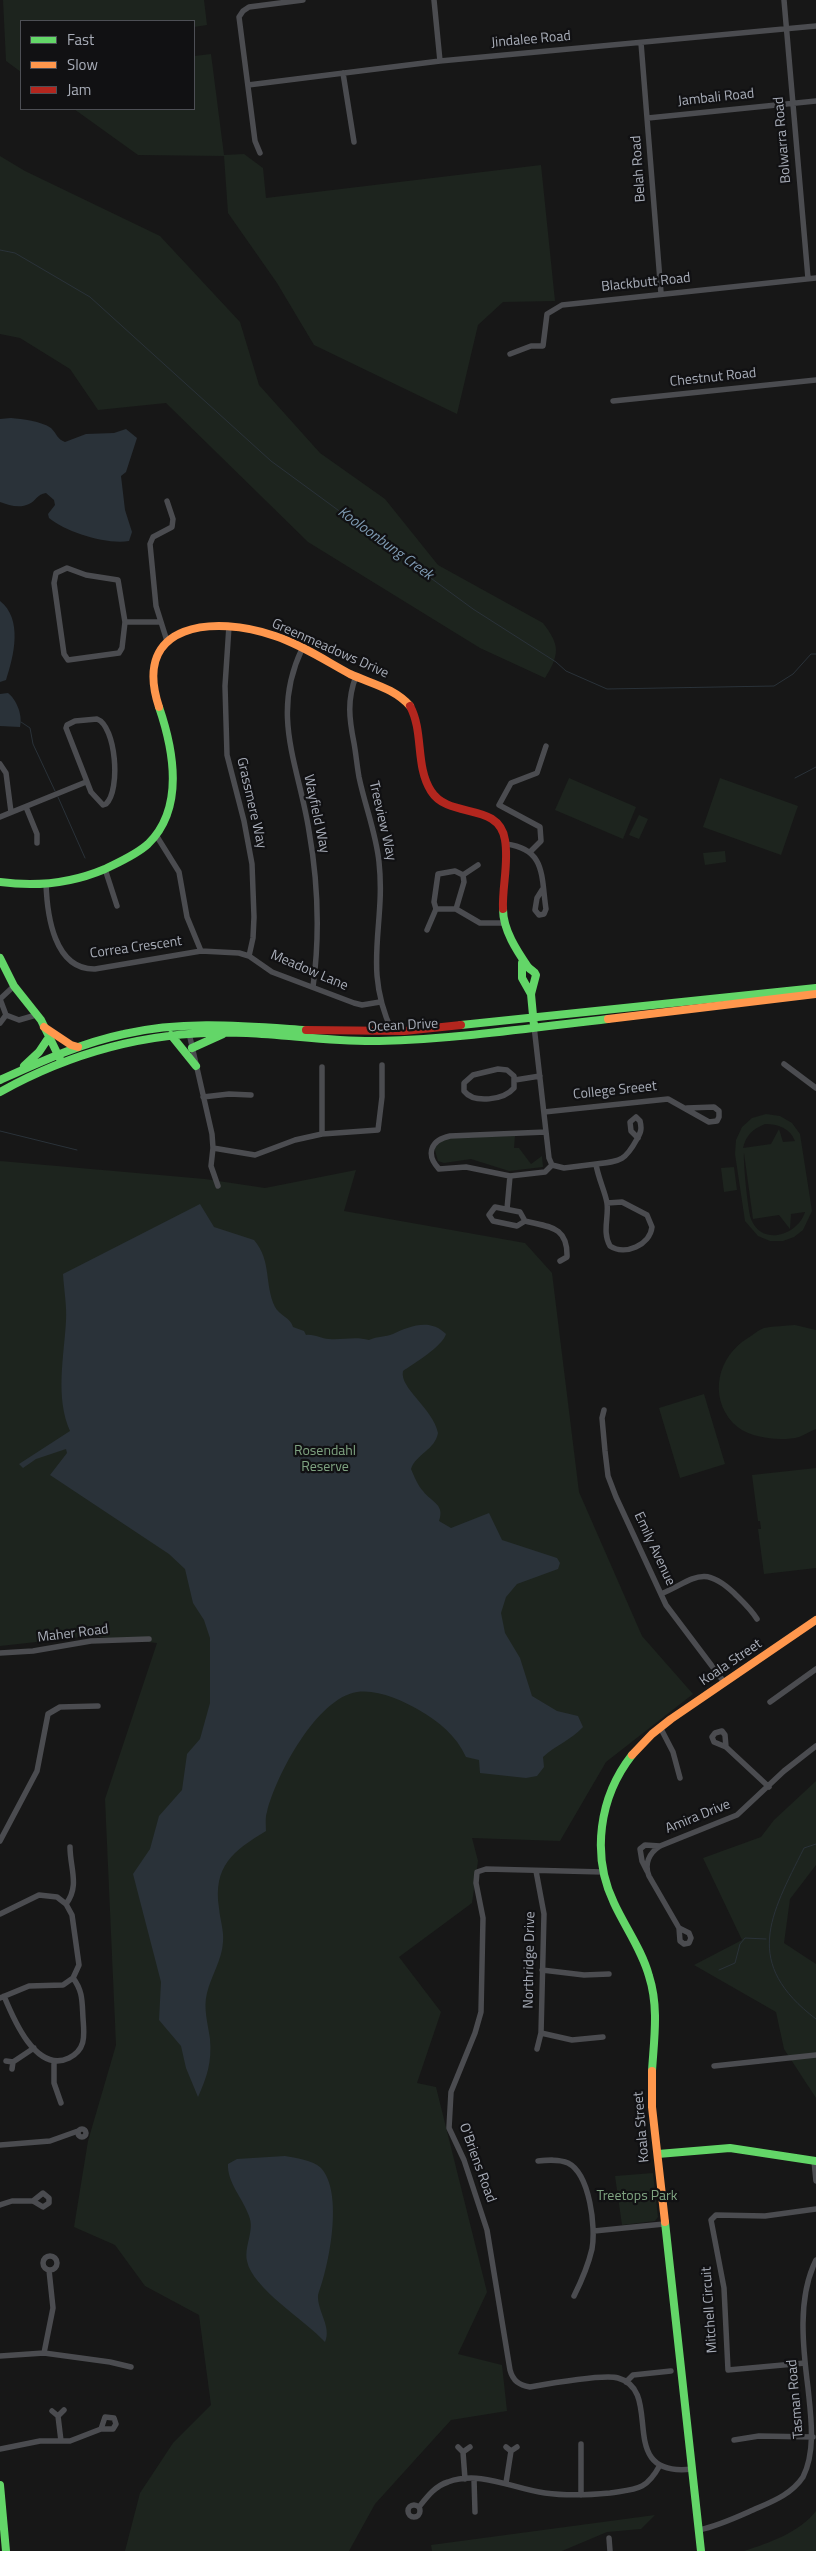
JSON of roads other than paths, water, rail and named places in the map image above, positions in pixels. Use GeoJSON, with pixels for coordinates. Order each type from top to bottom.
{"type":"FeatureCollection","features":[{"type":"Feature","properties":{"kind":"street"},"geometry":{"type":"LineString","coordinates":[[260,153],[255,141],[239,17],[246,8],[261,2],[303,0]]}},
{"type":"Feature","properties":{"kind":"street"},"geometry":{"type":"LineString","coordinates":[[434,0],[440,61]]}},
{"type":"Feature","properties":{"kind":"street","name":"Bolwarra Road"},"geometry":{"type":"LineString","coordinates":[[784,0],[808,278]]}},
{"type":"Feature","properties":{"kind":"street","name":"Jindalee Road"},"geometry":{"type":"LineString","coordinates":[[248,86],[440,61],[816,26]]}},
{"type":"Feature","properties":{"kind":"street","name":"Belah Road"},"geometry":{"type":"LineString","coordinates":[[641,43],[661,293]]}},
{"type":"Feature","properties":{"kind":"street"},"geometry":{"type":"LineString","coordinates":[[343,73],[354,142]]}},
{"type":"Feature","properties":{"kind":"street","name":"Jambali Road"},"geometry":{"type":"LineString","coordinates":[[648,118],[816,101]]}},
{"type":"Feature","properties":{"kind":"street","name":"Blackbutt Road"},"geometry":{"type":"LineString","coordinates":[[510,354],[531,346],[542,346],[547,314],[562,305],[816,278]]}},
{"type":"Feature","properties":{"kind":"street","name":"Chestnut Road"},"geometry":{"type":"LineString","coordinates":[[613,401],[816,380]]}},
{"type":"Feature","properties":{"kind":"street"},"geometry":{"type":"LineString","coordinates":[[0,882],[46,883],[105,869],[140,850],[156,835],[169,812],[173,792],[170,746],[152,674],[155,657],[167,641],[160,622],[150,544],[153,537],[172,527],[173,519],[167,501]]}},
{"type":"Feature","properties":{"kind":"street"},"geometry":{"type":"LineString","coordinates":[[67,568],[86,575],[118,580],[125,622],[122,648],[119,653],[68,660],[64,654],[54,583],[56,573],[67,568]]}},
{"type":"Feature","properties":{"kind":"street"},"geometry":{"type":"LineString","coordinates":[[125,622],[160,622]]}},
{"type":"Feature","properties":{"kind":"street","name":"Greenmeadows Drive"},"geometry":{"type":"LineString","coordinates":[[167,641],[185,631],[229,626],[266,633],[394,692],[407,700],[417,718],[427,779],[432,794],[447,806],[484,814],[494,819],[504,832],[506,844],[503,896],[504,923],[526,970]]}},
{"type":"Feature","properties":{"kind":"street","name":"Grassmere Way"},"geometry":{"type":"LineString","coordinates":[[229,626],[225,686],[228,755],[252,864],[254,918],[249,956]]}},
{"type":"Feature","properties":{"kind":"street","name":"Wayfield Way"},"geometry":{"type":"LineString","coordinates":[[302,649],[293,673],[288,700],[288,726],[291,758],[309,830],[314,866],[318,950],[313,986]]}},
{"type":"Feature","properties":{"kind":"street","name":"Treeview Way"},"geometry":{"type":"LineString","coordinates":[[356,676],[348,703],[349,718],[359,778],[372,820],[379,863],[380,904],[375,962],[380,1002],[392,1031]]}},
{"type":"Feature","properties":{"kind":"street"},"geometry":{"type":"LineString","coordinates":[[97,719],[106,727],[115,764],[115,787],[110,801],[103,805],[99,804],[86,782],[66,728],[74,721],[97,719]]}},
{"type":"Feature","properties":{"kind":"street"},"geometry":{"type":"LineString","coordinates":[[531,852],[541,841],[540,827],[499,805],[512,783],[537,773],[546,746]]}},
{"type":"Feature","properties":{"kind":"street"},"geometry":{"type":"LineString","coordinates":[[0,764],[6,773],[11,812]]}},
{"type":"Feature","properties":{"kind":"street"},"geometry":{"type":"LineString","coordinates":[[0,817],[86,782]]}},
{"type":"Feature","properties":{"kind":"street"},"geometry":{"type":"LineString","coordinates":[[26,807],[37,834],[37,843]]}},
{"type":"Feature","properties":{"kind":"street"},"geometry":{"type":"LineString","coordinates":[[156,835],[179,872],[187,916],[201,951]]}},
{"type":"Feature","properties":{"kind":"street"},"geometry":{"type":"LineString","coordinates":[[506,844],[520,846],[531,852],[539,867],[542,890]]}},
{"type":"Feature","properties":{"kind":"street"},"geometry":{"type":"LineString","coordinates":[[463,875],[478,865]]}},
{"type":"Feature","properties":{"kind":"street"},"geometry":{"type":"LineString","coordinates":[[105,869],[117,906]]}},
{"type":"Feature","properties":{"kind":"street"},"geometry":{"type":"LineString","coordinates":[[427,930],[436,909],[434,902],[438,874],[455,871],[463,875]]}},
{"type":"Feature","properties":{"kind":"street"},"geometry":{"type":"LineString","coordinates":[[456,909],[464,882],[463,875]]}},
{"type":"Feature","properties":{"kind":"street","name":"Correa Crescent"},"geometry":{"type":"LineString","coordinates":[[46,883],[48,908],[59,945],[70,962],[77,966],[95,969],[201,951]]}},
{"type":"Feature","properties":{"kind":"street"},"geometry":{"type":"LineString","coordinates":[[436,909],[456,909],[480,923],[504,923]]}},
{"type":"Feature","properties":{"kind":"street","name":"Meadow Lane"},"geometry":{"type":"LineString","coordinates":[[201,951],[210,950],[249,956],[272,972],[354,1003],[362,1005],[380,1002]]}},
{"type":"Feature","properties":{"kind":"street"},"geometry":{"type":"LineString","coordinates":[[0,958],[14,986],[44,1027],[58,1059]]}},
{"type":"Feature","properties":{"kind":"street","name":"Greenmeadows Drive"},"geometry":{"type":"LineString","coordinates":[[526,970],[522,977],[530,983]]}},
{"type":"Feature","properties":{"kind":"street","name":"Greenmeadows Drive"},"geometry":{"type":"LineString","coordinates":[[526,970],[533,970],[536,975],[530,983],[534,1026]]}},
{"type":"Feature","properties":{"kind":"street"},"geometry":{"type":"LineString","coordinates":[[14,986],[0,999],[6,1014],[19,1020],[37,1016]]}},
{"type":"Feature","properties":{"kind":"street","name":"Ocean Drive"},"geometry":{"type":"LineString","coordinates":[[0,1092],[78,1047],[141,1030],[188,1029],[243,1024],[320,1031],[392,1031],[816,988]]}},
{"type":"Feature","properties":{"kind":"street","name":"Ocean Drive"},"geometry":{"type":"LineString","coordinates":[[0,1080],[19,1071],[58,1059],[119,1044],[171,1035],[188,1029],[323,1039],[395,1040],[816,994]]}},
{"type":"Feature","properties":{"kind":"street"},"geometry":{"type":"LineString","coordinates":[[0,1023],[6,1014]]}},
{"type":"Feature","properties":{"kind":"street"},"geometry":{"type":"LineString","coordinates":[[37,1016],[47,1040],[58,1059]]}},
{"type":"Feature","properties":{"kind":"street"},"geometry":{"type":"LineString","coordinates":[[534,1026],[546,1132],[552,1165]]}},
{"type":"Feature","properties":{"kind":"street"},"geometry":{"type":"LineString","coordinates":[[44,1027],[70,1045],[78,1047]]}},
{"type":"Feature","properties":{"kind":"street"},"geometry":{"type":"LineString","coordinates":[[188,1029],[213,1148],[211,1166],[218,1186]]}},
{"type":"Feature","properties":{"kind":"street"},"geometry":{"type":"LineString","coordinates":[[192,1048],[227,1033]]}},
{"type":"Feature","properties":{"kind":"street"},"geometry":{"type":"LineString","coordinates":[[171,1035],[196,1066]]}},
{"type":"Feature","properties":{"kind":"street"},"geometry":{"type":"LineString","coordinates":[[19,1071],[39,1052],[47,1040]]}},
{"type":"Feature","properties":{"kind":"street"},"geometry":{"type":"LineString","coordinates":[[784,1064],[816,1088]]}},
{"type":"Feature","properties":{"kind":"street"},"geometry":{"type":"LineString","coordinates":[[213,1148],[254,1155],[295,1140],[322,1134],[378,1130],[382,1097],[382,1065]]}},
{"type":"Feature","properties":{"kind":"street"},"geometry":{"type":"LineString","coordinates":[[322,1067],[322,1134]]}},
{"type":"Feature","properties":{"kind":"street"},"geometry":{"type":"LineString","coordinates":[[498,1069],[507,1070],[515,1080],[511,1091],[492,1098],[470,1096],[463,1087],[466,1079],[473,1075],[498,1069]]}},
{"type":"Feature","properties":{"kind":"street"},"geometry":{"type":"LineString","coordinates":[[515,1080],[540,1076]]}},
{"type":"Feature","properties":{"kind":"street"},"geometry":{"type":"LineString","coordinates":[[203,1097],[229,1094],[251,1095]]}},
{"type":"Feature","properties":{"kind":"street","name":"College Sreeet"},"geometry":{"type":"LineString","coordinates":[[544,1112],[666,1098],[687,1108]]}},
{"type":"Feature","properties":{"kind":"street"},"geometry":{"type":"LineString","coordinates":[[687,1108],[714,1108],[719,1112],[719,1117],[716,1121],[709,1122],[687,1108]]}},
{"type":"Feature","properties":{"kind":"street"},"geometry":{"type":"LineString","coordinates":[[546,1132],[450,1136],[437,1140],[431,1149],[432,1159],[439,1169],[466,1167],[510,1176],[544,1172],[552,1165]]}},
{"type":"Feature","properties":{"kind":"street"},"geometry":{"type":"LineString","coordinates":[[552,1165],[564,1168],[621,1160],[631,1152],[640,1136]]}},
{"type":"Feature","properties":{"kind":"street"},"geometry":{"type":"LineString","coordinates":[[596,1164],[599,1181],[607,1203],[606,1225],[610,1246],[623,1249],[639,1245],[647,1240],[652,1228],[647,1215],[622,1202],[607,1203]]}},
{"type":"Feature","properties":{"kind":"street"},"geometry":{"type":"LineString","coordinates":[[507,1209],[510,1176]]}},
{"type":"Feature","properties":{"kind":"street"},"geometry":{"type":"LineString","coordinates":[[525,1221],[520,1212],[495,1207],[491,1209],[490,1219],[517,1226],[525,1221],[555,1228],[561,1233],[566,1246],[567,1258],[560,1261]]}},
{"type":"Feature","properties":{"kind":"street","name":"Emily Avenue"},"geometry":{"type":"LineString","coordinates":[[604,1410],[602,1424],[611,1485],[671,1613],[724,1682]]}},
{"type":"Feature","properties":{"kind":"street"},"geometry":{"type":"LineString","coordinates":[[661,1594],[702,1576],[713,1576],[746,1605],[757,1619]]}},
{"type":"Feature","properties":{"kind":"street","name":"Koala Street"},"geometry":{"type":"LineString","coordinates":[[702,2551],[664,2224],[651,2089],[655,2018],[653,1990],[644,1958],[613,1902],[603,1872],[602,1829],[613,1788],[627,1760],[660,1727],[816,1620]]}},
{"type":"Feature","properties":{"kind":"street","name":"Maher Road"},"geometry":{"type":"LineString","coordinates":[[0,1653],[33,1651],[90,1641],[149,1639]]}},
{"type":"Feature","properties":{"kind":"street"},"geometry":{"type":"LineString","coordinates":[[770,1702],[816,1669]]}},
{"type":"Feature","properties":{"kind":"street"},"geometry":{"type":"LineString","coordinates":[[0,1841],[37,1771],[48,1714],[60,1707],[98,1706]]}},
{"type":"Feature","properties":{"kind":"street"},"geometry":{"type":"LineString","coordinates":[[660,1727],[673,1752],[680,1778]]}},
{"type":"Feature","properties":{"kind":"street","name":"Amira Drive"},"geometry":{"type":"LineString","coordinates":[[649,1857],[660,1846],[737,1816],[784,1771],[816,1746]]}},
{"type":"Feature","properties":{"kind":"street"},"geometry":{"type":"LineString","coordinates":[[726,1747],[769,1787]]}},
{"type":"Feature","properties":{"kind":"street"},"geometry":{"type":"LineString","coordinates":[[660,1846],[643,1845],[640,1849],[640,1856],[679,1928]]}},
{"type":"Feature","properties":{"kind":"street"},"geometry":{"type":"LineString","coordinates":[[66,1904],[74,1889],[70,1847]]}},
{"type":"Feature","properties":{"kind":"street"},"geometry":{"type":"LineString","coordinates":[[640,1856],[649,1857],[648,1872]]}},
{"type":"Feature","properties":{"kind":"street","name":"O'Briens Road"},"geometry":{"type":"LineString","coordinates":[[603,1872],[486,1869],[477,1872],[476,1883],[484,1918],[481,2012],[475,2033],[451,2092],[449,2128],[464,2160],[487,2230],[510,2370],[514,2379],[521,2385],[530,2387],[608,2378],[616,2378],[626,2382]]}},
{"type":"Feature","properties":{"kind":"street","name":"Northridge Drive"},"geometry":{"type":"LineString","coordinates":[[536,1871],[544,1914],[541,2033],[537,2049]]}},
{"type":"Feature","properties":{"kind":"street"},"geometry":{"type":"LineString","coordinates":[[0,1914],[39,1895],[52,1896],[66,1904],[72,1915],[79,1959],[78,1970],[73,1978],[63,1985],[29,1986],[2,1997],[19,2029],[34,2048],[54,2061],[71,2057],[81,2047],[84,2039],[81,1992],[73,1978]]}},
{"type":"Feature","properties":{"kind":"street"},"geometry":{"type":"LineString","coordinates":[[542,1970],[584,1975],[609,1974]]}},
{"type":"Feature","properties":{"kind":"street"},"geometry":{"type":"LineString","coordinates":[[541,2033],[572,2040],[603,2037]]}},
{"type":"Feature","properties":{"kind":"street"},"geometry":{"type":"LineString","coordinates":[[6,2060],[12,2066],[34,2048]]}},
{"type":"Feature","properties":{"kind":"street"},"geometry":{"type":"LineString","coordinates":[[714,2066],[816,2055]]}},
{"type":"Feature","properties":{"kind":"street"},"geometry":{"type":"LineString","coordinates":[[54,2061],[54,2083],[61,2103]]}},
{"type":"Feature","properties":{"kind":"street"},"geometry":{"type":"LineString","coordinates":[[0,2145],[50,2141],[78,2131]]}},
{"type":"Feature","properties":{"kind":"street"},"geometry":{"type":"LineString","coordinates":[[658,2154],[730,2148],[815,2161],[816,2180]]}},
{"type":"Feature","properties":{"kind":"street"},"geometry":{"type":"LineString","coordinates":[[538,2161],[561,2161],[570,2164],[575,2169],[589,2199],[594,2231],[589,2260],[574,2296]]}},
{"type":"Feature","properties":{"kind":"street"},"geometry":{"type":"LineString","coordinates":[[0,2205],[12,2201],[33,2200]]}},
{"type":"Feature","properties":{"kind":"street","name":"Mitchell Circuit"},"geometry":{"type":"LineString","coordinates":[[805,2363],[728,2370],[724,2288],[711,2220],[716,2215],[765,2216],[816,2210]]}},
{"type":"Feature","properties":{"kind":"street"},"geometry":{"type":"LineString","coordinates":[[594,2231],[664,2224]]}},
{"type":"Feature","properties":{"kind":"street","name":"Tasman Road"},"geometry":{"type":"LineString","coordinates":[[699,2530],[712,2528],[789,2492],[803,2477],[808,2467],[813,2437],[805,2363],[805,2290],[816,2260]]}},
{"type":"Feature","properties":{"kind":"street"},"geometry":{"type":"LineString","coordinates":[[44,2353],[52,2314],[49,2270]]}},
{"type":"Feature","properties":{"kind":"street"},"geometry":{"type":"LineString","coordinates":[[1,2357],[44,2353],[110,2362],[131,2367]]}},
{"type":"Feature","properties":{"kind":"street"},"geometry":{"type":"LineString","coordinates":[[671,2371],[634,2375],[626,2382],[637,2396],[647,2451],[660,2466],[692,2469]]}},
{"type":"Feature","properties":{"kind":"street"},"geometry":{"type":"LineString","coordinates":[[58,2416],[64,2410]]}},
{"type":"Feature","properties":{"kind":"street"},"geometry":{"type":"LineString","coordinates":[[52,2411],[58,2416],[61,2441]]}},
{"type":"Feature","properties":{"kind":"street"},"geometry":{"type":"LineString","coordinates":[[0,2449],[40,2441],[61,2441],[81,2438],[101,2429]]}},
{"type":"Feature","properties":{"kind":"street"},"geometry":{"type":"LineString","coordinates":[[734,2440],[765,2436],[813,2437]]}},
{"type":"Feature","properties":{"kind":"street"},"geometry":{"type":"LineString","coordinates":[[581,2444],[581,2495]]}},
{"type":"Feature","properties":{"kind":"street"},"geometry":{"type":"LineString","coordinates":[[458,2447],[463,2452],[465,2479]]}},
{"type":"Feature","properties":{"kind":"street"},"geometry":{"type":"LineString","coordinates":[[463,2452],[470,2447]]}},
{"type":"Feature","properties":{"kind":"street"},"geometry":{"type":"LineString","coordinates":[[506,2483],[509,2449],[517,2447]]}},
{"type":"Feature","properties":{"kind":"street"},"geometry":{"type":"LineString","coordinates":[[419,2507],[439,2486],[465,2479],[474,2478],[506,2483],[544,2493],[581,2495],[639,2489],[648,2483],[660,2466]]}},
{"type":"Feature","properties":{"kind":"street"},"geometry":{"type":"LineString","coordinates":[[474,2478],[475,2512]]}},
{"type":"Feature","properties":{"kind":"street"},"geometry":{"type":"LineString","coordinates":[[0,2485],[6,2551]]}},
{"type":"Feature","properties":{"kind":"street"},"geometry":{"type":"LineString","coordinates":[[609,2538],[610,2551]]}},
{"type":"Feature","properties":{"kind":"waterway","name":"Kooloonbung Creek"},"geometry":{"type":"LineString","coordinates":[[0,250],[15,253],[90,297],[271,461],[473,609],[556,662],[566,671],[607,689],[774,686],[793,674],[811,654],[816,654]]}},
{"type":"Feature","properties":{"kind":"waterway"},"geometry":{"type":"LineString","coordinates":[[21,722],[30,728],[33,744],[55,791]]}},
{"type":"Feature","properties":{"kind":"waterway"},"geometry":{"type":"LineString","coordinates":[[795,778],[816,767]]}},
{"type":"Feature","properties":{"kind":"waterway"},"geometry":{"type":"LineString","coordinates":[[58,797],[85,858]]}},
{"type":"Feature","properties":{"kind":"waterway"},"geometry":{"type":"LineString","coordinates":[[0,1131],[77,1150]]}},
{"type":"Feature","properties":{"kind":"waterway"},"geometry":{"type":"LineString","coordinates":[[816,1844],[804,1848],[773,1917],[770,1938],[771,1958],[778,1978],[793,1998],[816,2019]]}},
{"type":"Feature","properties":{"kind":"waterway"},"geometry":{"type":"LineString","coordinates":[[719,1970],[735,1963],[740,1944],[745,1938],[766,1939]]}},
{"type":"Feature","properties":{"kind":"park label","name":"Rosendahl Reserve"},"geometry":{"type":"Point","coordinates":[325,1460]}},
{"type":"Feature","properties":{"kind":"park label","name":"Treetops Park"},"geometry":{"type":"Point","coordinates":[637,2197]}}]}
